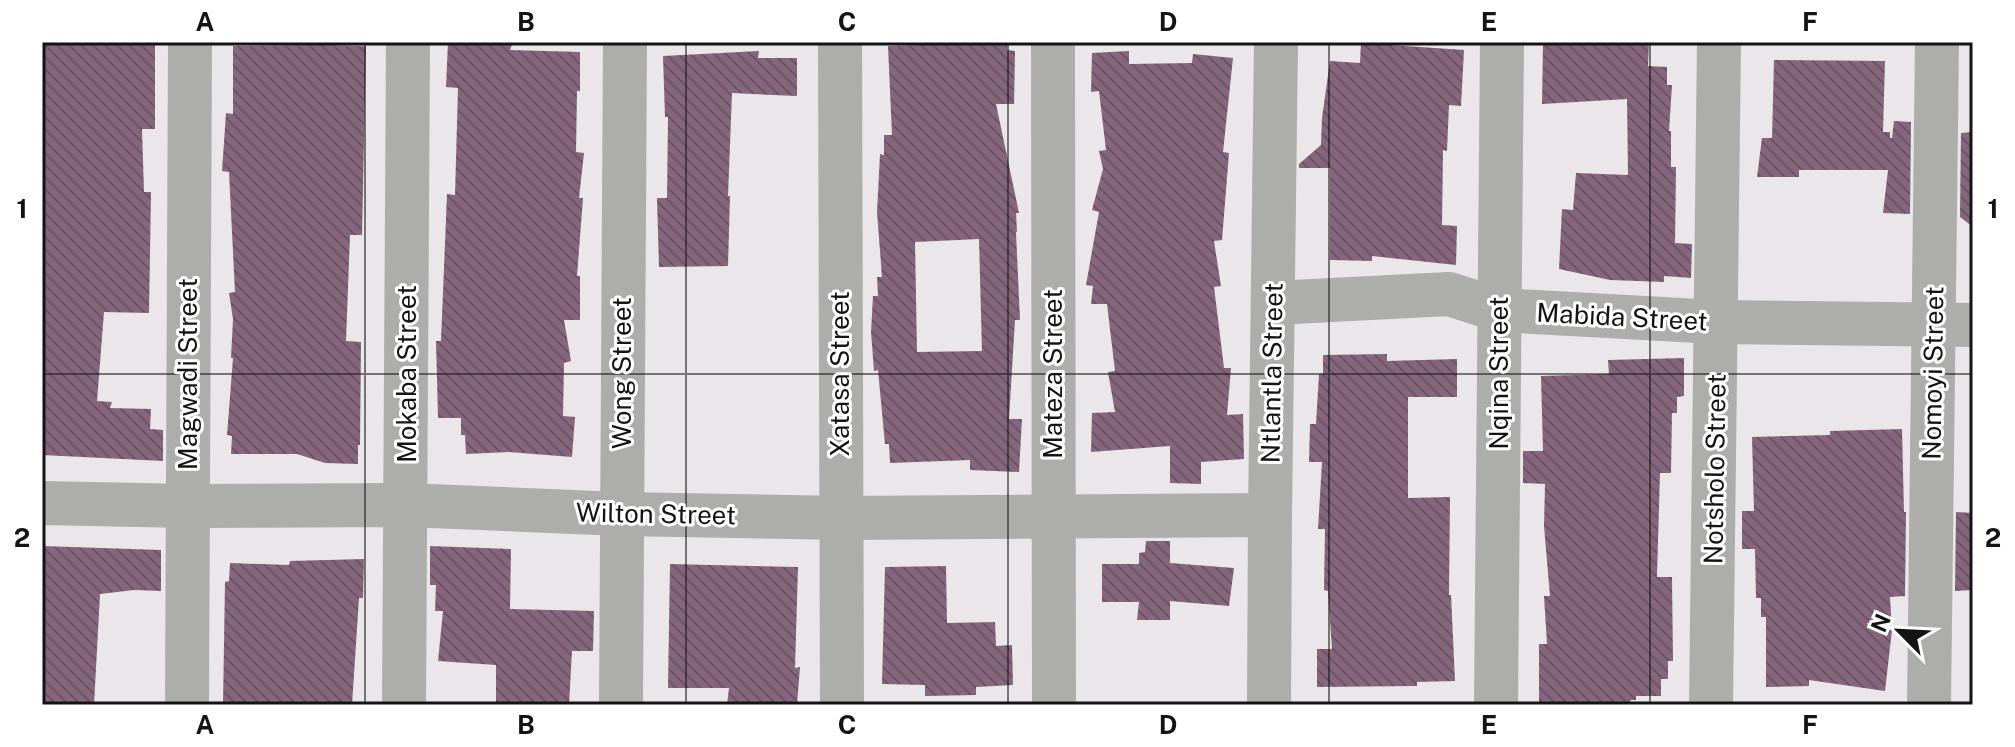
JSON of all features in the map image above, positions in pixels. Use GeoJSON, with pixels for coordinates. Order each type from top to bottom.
{"type":"FeatureCollection","features":[{"type":"Feature","properties":{"kind":"street","name":"Magwadi Street"},"geometry":{"type":"LineString","coordinates":[[187,705],[190,42]]}},
{"type":"Feature","properties":{"kind":"street","name":"Mokaba Street"},"geometry":{"type":"LineString","coordinates":[[404,705],[408,42]]}},
{"type":"Feature","properties":{"kind":"street","name":"Wong Street"},"geometry":{"type":"LineString","coordinates":[[621,705],[625,42]]}},
{"type":"Feature","properties":{"kind":"street","name":"Xatasa Street"},"geometry":{"type":"LineString","coordinates":[[840,42],[842,705]]}},
{"type":"Feature","properties":{"kind":"street","name":"Mateza Street"},"geometry":{"type":"LineString","coordinates":[[1053,42],[1054,705]]}},
{"type":"Feature","properties":{"kind":"street","name":"Ntlantla Street"},"geometry":{"type":"LineString","coordinates":[[1269,705],[1276,42]]}},
{"type":"Feature","properties":{"kind":"street","name":"Nqina Street"},"geometry":{"type":"LineString","coordinates":[[1496,705],[1502,42]]}},
{"type":"Feature","properties":{"kind":"street","name":"Notsholo Street"},"geometry":{"type":"LineString","coordinates":[[1711,705],[1719,42]]}},
{"type":"Feature","properties":{"kind":"street","name":"Nomoyi Street"},"geometry":{"type":"LineString","coordinates":[[1929,705],[1953,325],[1937,42]]}},
{"type":"Feature","properties":{"kind":"street","name":"Mabida Street"},"geometry":{"type":"LineString","coordinates":[[1273,303],[1449,294],[1499,310],[1717,322],[1953,325]]}},
{"type":"Feature","properties":{"kind":"street","name":"Wilton Street"},"geometry":{"type":"LineString","coordinates":[[42,503],[406,505],[621,514],[841,518],[1270,515]]}},
{"type":"Feature","properties":{"kind":"building"},"geometry":{"type":"Polygon","coordinates":[[[42,42],[155,45],[155,129],[142,129],[144,192],[151,192],[149,313],[104,312],[97,401],[112,402],[110,408],[151,409],[150,429],[163,430],[163,461],[42,455],[42,42]]]}},
{"type":"Feature","properties":{"kind":"building"},"geometry":{"type":"Polygon","coordinates":[[[448,42],[513,42],[510,50],[580,52],[576,152],[584,153],[579,198],[583,198],[577,276],[580,276],[580,320],[564,320],[571,361],[564,363],[563,416],[575,417],[572,457],[509,452],[466,454],[461,418],[438,418],[436,341],[441,341],[447,194],[455,195],[458,88],[446,87],[448,42]]]}},
{"type":"Feature","properties":{"kind":"building"},"geometry":{"type":"Polygon","coordinates":[[[1007,42],[1007,50],[1015,51],[1014,104],[996,104],[1019,213],[1016,213],[1016,232],[1020,320],[1015,320],[1009,419],[1022,419],[1019,472],[970,470],[970,460],[890,463],[889,444],[885,444],[871,332],[873,296],[878,296],[877,277],[882,277],[877,212],[880,154],[884,155],[884,135],[892,135],[888,46],[1007,42]],[[979,239],[915,242],[917,352],[982,351],[979,239]]]}},
{"type":"Feature","properties":{"kind":"building"},"geometry":{"type":"Polygon","coordinates":[[[1543,42],[1649,42],[1648,66],[1667,67],[1667,85],[1672,85],[1669,131],[1671,167],[1676,167],[1675,243],[1692,244],[1691,278],[1664,276],[1664,282],[1610,280],[1559,269],[1562,209],[1573,210],[1576,173],[1628,175],[1627,99],[1542,104],[1543,42]]]}},
{"type":"Feature","properties":{"kind":"building"},"geometry":{"type":"Polygon","coordinates":[[[1361,43],[1464,50],[1461,106],[1449,105],[1447,151],[1443,150],[1442,225],[1457,226],[1456,265],[1372,256],[1372,261],[1330,260],[1330,168],[1299,168],[1299,164],[1321,145],[1330,61],[1360,63],[1361,43]]]}},
{"type":"Feature","properties":{"kind":"building"},"geometry":{"type":"Polygon","coordinates":[[[233,46],[366,46],[362,235],[350,235],[346,341],[361,342],[358,464],[325,463],[297,454],[231,454],[232,436],[227,435],[233,358],[229,293],[235,292],[229,172],[222,171],[226,113],[233,114],[233,46]]]}},
{"type":"Feature","properties":{"kind":"building"},"geometry":{"type":"Polygon","coordinates":[[[759,51],[758,58],[797,58],[797,96],[732,93],[728,266],[659,267],[657,198],[667,198],[668,117],[665,117],[663,56],[759,51]]]}},
{"type":"Feature","properties":{"kind":"building"},"geometry":{"type":"Polygon","coordinates":[[[1129,51],[1129,64],[1192,63],[1193,54],[1233,58],[1223,152],[1229,153],[1222,240],[1214,241],[1221,286],[1214,287],[1224,368],[1231,368],[1227,415],[1243,414],[1244,459],[1201,462],[1201,484],[1170,483],[1170,446],[1091,452],[1092,413],[1115,412],[1108,372],[1115,371],[1107,304],[1091,304],[1093,286],[1086,285],[1099,212],[1092,210],[1103,169],[1099,151],[1106,150],[1099,91],[1091,92],[1092,53],[1129,51]]]}},
{"type":"Feature","properties":{"kind":"building"},"geometry":{"type":"Polygon","coordinates":[[[1774,60],[1885,61],[1883,132],[1890,132],[1892,138],[1894,121],[1911,122],[1910,214],[1883,213],[1888,170],[1799,170],[1799,177],[1757,177],[1762,138],[1772,138],[1774,60]]]}},
{"type":"Feature","properties":{"kind":"building"},"geometry":{"type":"Polygon","coordinates":[[[1973,132],[1973,227],[1960,217],[1961,133],[1973,132]]]}},
{"type":"Feature","properties":{"kind":"building"},"geometry":{"type":"Polygon","coordinates":[[[1387,354],[1387,361],[1457,359],[1457,397],[1408,397],[1408,498],[1450,497],[1449,595],[1455,681],[1417,682],[1417,686],[1317,687],[1317,649],[1332,649],[1328,591],[1324,590],[1325,529],[1318,529],[1322,462],[1309,462],[1310,424],[1316,424],[1319,374],[1323,374],[1323,355],[1387,354]]]}},
{"type":"Feature","properties":{"kind":"building"},"geometry":{"type":"Polygon","coordinates":[[[1684,358],[1684,396],[1677,397],[1677,413],[1672,413],[1671,473],[1660,473],[1657,577],[1672,577],[1673,661],[1668,661],[1668,679],[1661,679],[1661,696],[1636,696],[1636,700],[1630,702],[1602,705],[1539,705],[1539,644],[1547,644],[1544,596],[1550,596],[1544,526],[1545,484],[1523,483],[1523,451],[1543,451],[1541,376],[1609,374],[1608,360],[1684,358]]]}},
{"type":"Feature","properties":{"kind":"building"},"geometry":{"type":"Polygon","coordinates":[[[1902,429],[1906,512],[1905,596],[1890,597],[1892,630],[1885,691],[1809,680],[1809,686],[1766,687],[1766,617],[1761,617],[1761,598],[1756,598],[1755,549],[1742,549],[1742,511],[1754,511],[1752,437],[1902,429]]]}},
{"type":"Feature","properties":{"kind":"building"},"geometry":{"type":"Polygon","coordinates":[[[1956,512],[1973,513],[1973,590],[1955,591],[1956,512]]]}},
{"type":"Feature","properties":{"kind":"building"},"geometry":{"type":"Polygon","coordinates":[[[1146,541],[1170,541],[1170,563],[1234,568],[1229,606],[1170,601],[1170,620],[1137,620],[1139,602],[1102,602],[1102,564],[1139,564],[1139,553],[1145,552],[1146,541]]]}},
{"type":"Feature","properties":{"kind":"building"},"geometry":{"type":"Polygon","coordinates":[[[42,546],[161,550],[161,591],[100,594],[94,705],[42,705],[42,546]]]}},
{"type":"Feature","properties":{"kind":"building"},"geometry":{"type":"Polygon","coordinates":[[[430,546],[511,549],[510,609],[594,611],[593,651],[572,651],[569,705],[496,705],[496,665],[438,661],[443,611],[435,611],[436,585],[430,585],[430,546]]]}},
{"type":"Feature","properties":{"kind":"building"},"geometry":{"type":"Polygon","coordinates":[[[364,559],[352,705],[223,705],[225,582],[229,581],[230,563],[289,565],[290,561],[364,559]]]}},
{"type":"Feature","properties":{"kind":"building"},"geometry":{"type":"Polygon","coordinates":[[[670,564],[798,567],[795,668],[800,667],[797,705],[727,705],[729,688],[668,688],[670,564]]]}},
{"type":"Feature","properties":{"kind":"building"},"geometry":{"type":"Polygon","coordinates":[[[946,566],[947,623],[995,622],[996,646],[1012,645],[1013,685],[976,687],[976,695],[925,696],[925,685],[882,684],[885,567],[946,566]]]}}]}
